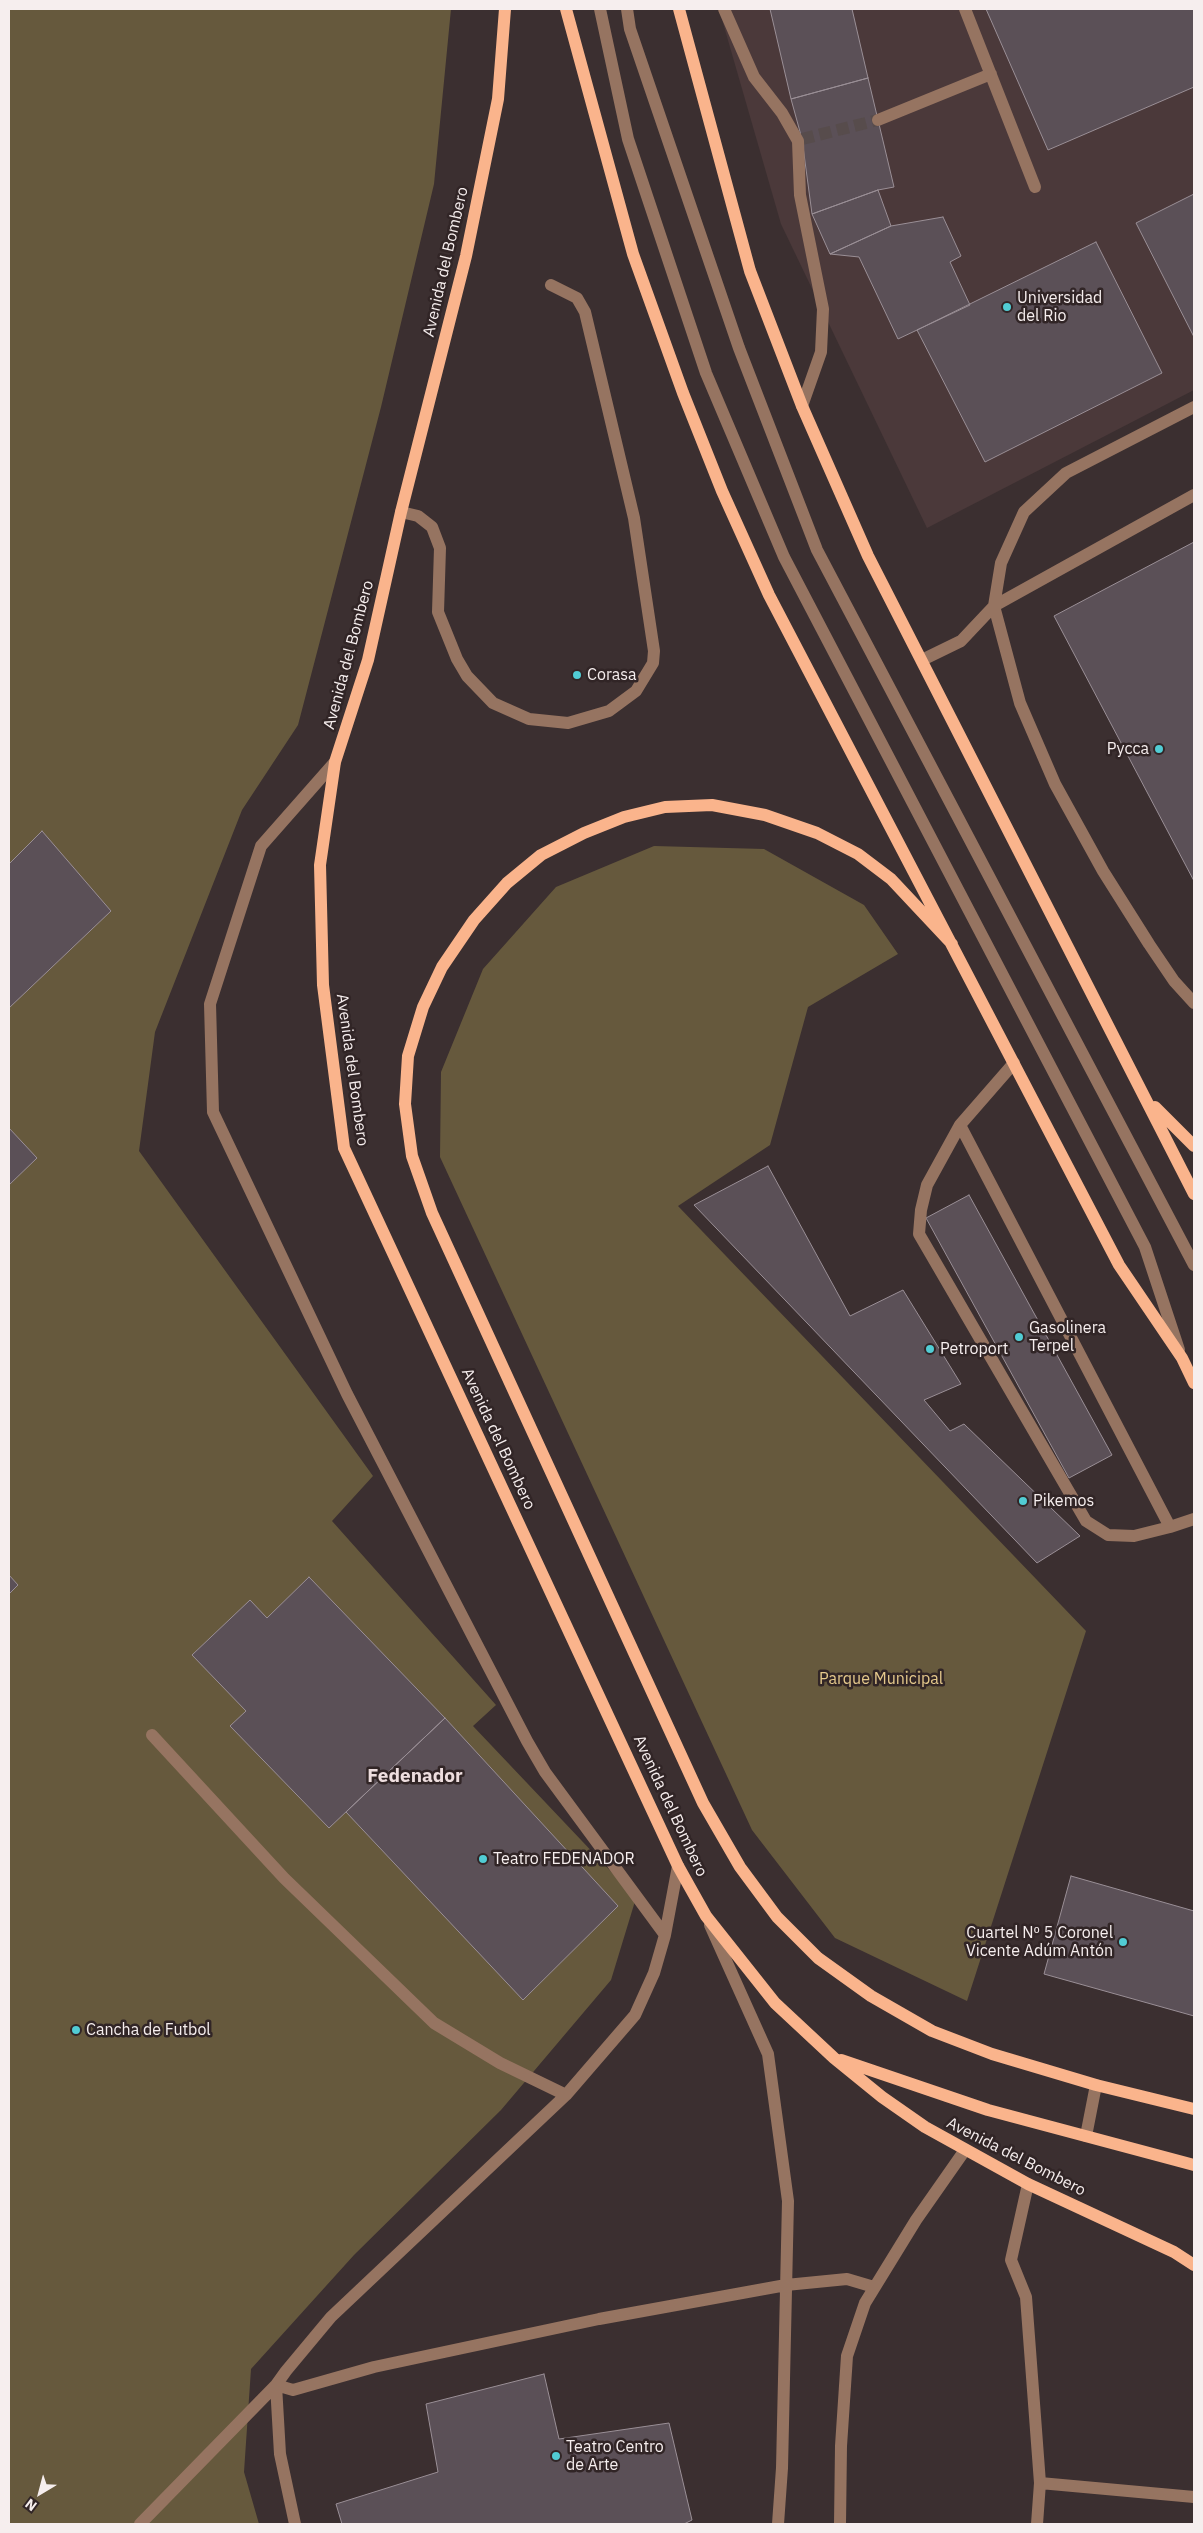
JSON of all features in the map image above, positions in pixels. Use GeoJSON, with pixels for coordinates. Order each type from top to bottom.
{"type":"FeatureCollection","features":[{"type":"Feature","properties":{"kind":"main road","name":"Avenida del Bombero"},"geometry":{"type":"LineString","coordinates":[[505,9],[498,99],[466,256],[402,512],[368,660],[335,762],[320,874],[323,985],[344,1148],[678,1866],[706,1916],[776,2004],[834,2058],[882,2097],[925,2128],[1028,2184],[1174,2252],[1194,2264]]}},
{"type":"Feature","properties":{"kind":"main road"},"geometry":{"type":"LineString","coordinates":[[566,9],[633,254],[683,393],[722,491],[769,595],[1119,1265],[1182,1358],[1194,1383]]}},
{"type":"Feature","properties":{"kind":"main road"},"geometry":{"type":"LineString","coordinates":[[679,9],[750,271],[802,406],[868,556],[1148,1100],[1194,1194]]}},
{"type":"Feature","properties":{"kind":"main road"},"geometry":{"type":"LineString","coordinates":[[952,944],[891,879],[858,854],[817,833],[766,815],[712,805],[665,807],[624,817],[584,833],[541,855],[507,883],[474,920],[442,967],[423,1007],[408,1056],[405,1104],[412,1156],[432,1213],[703,1803],[740,1868],[777,1917],[818,1958],[871,1996],[932,2031],[992,2054],[1096,2085],[1194,2108]]}},
{"type":"Feature","properties":{"kind":"main road"},"geometry":{"type":"LineString","coordinates":[[1148,1100],[1194,1146]]}},
{"type":"Feature","properties":{"kind":"main road","name":"Avenida del Bombero"},"geometry":{"type":"LineString","coordinates":[[834,2058],[988,2110],[1194,2165]]}},
{"type":"Feature","properties":{"kind":"lane"},"geometry":{"type":"LineString","coordinates":[[600,9],[628,139],[703,364],[784,557],[1145,1247],[1182,1358]]}},
{"type":"Feature","properties":{"kind":"lane"},"geometry":{"type":"LineString","coordinates":[[627,9],[630,29],[740,348],[818,550],[1194,1265]]}},
{"type":"Feature","properties":{"kind":"lane"},"geometry":{"type":"LineString","coordinates":[[724,9],[754,76],[800,140],[800,194],[823,309],[821,352],[802,406]]}},
{"type":"Feature","properties":{"kind":"lane"},"geometry":{"type":"LineString","coordinates":[[965,9],[1036,187]]}},
{"type":"Feature","properties":{"kind":"lane"},"geometry":{"type":"LineString","coordinates":[[878,120],[991,74]]}},
{"type":"Feature","properties":{"kind":"lane"},"geometry":{"type":"LineString","coordinates":[[402,512],[418,516],[432,527],[440,548],[438,612],[457,660],[466,676],[494,703],[511,713],[529,719],[568,723],[609,711],[636,691],[653,663],[654,651],[634,518],[585,312],[577,298],[551,285]]}},
{"type":"Feature","properties":{"kind":"lane"},"geometry":{"type":"LineString","coordinates":[[1194,407],[1066,473],[1024,512],[1001,563],[994,606],[1020,703],[1055,784],[1103,871],[1149,944],[1174,981],[1194,1003]]}},
{"type":"Feature","properties":{"kind":"lane"},"geometry":{"type":"LineString","coordinates":[[922,660],[961,641],[994,606],[1194,495]]}},
{"type":"Feature","properties":{"kind":"lane"},"geometry":{"type":"LineString","coordinates":[[335,762],[261,846],[210,1004],[213,1112],[347,1394],[527,1741],[545,1772],[665,1935]]}},
{"type":"Feature","properties":{"kind":"lane"},"geometry":{"type":"LineString","coordinates":[[1014,1063],[960,1125],[928,1185],[921,1210],[919,1234],[1086,1521],[1108,1535],[1134,1536],[1194,1519]]}},
{"type":"Feature","properties":{"kind":"lane"},"geometry":{"type":"LineString","coordinates":[[960,1125],[1170,1527]]}},
{"type":"Feature","properties":{"kind":"lane"},"geometry":{"type":"LineString","coordinates":[[152,1735],[284,1878],[434,2023],[500,2062],[566,2095]]}},
{"type":"Feature","properties":{"kind":"lane"},"geometry":{"type":"LineString","coordinates":[[140,2524],[276,2385],[331,2318],[566,2095],[635,2015],[654,1973],[665,1935],[678,1866]]}},
{"type":"Feature","properties":{"kind":"lane"},"geometry":{"type":"LineString","coordinates":[[706,1916],[768,2054],[788,2201],[782,2468],[778,2524]]}},
{"type":"Feature","properties":{"kind":"lane"},"geometry":{"type":"LineString","coordinates":[[1086,2136],[1096,2085]]}},
{"type":"Feature","properties":{"kind":"lane"},"geometry":{"type":"LineString","coordinates":[[840,2524],[841,2446],[847,2356],[865,2303],[874,2287],[916,2220],[965,2150]]}},
{"type":"Feature","properties":{"kind":"lane"},"geometry":{"type":"LineString","coordinates":[[1028,2184],[1011,2260],[1026,2297],[1040,2483],[1037,2524]]}},
{"type":"Feature","properties":{"kind":"lane"},"geometry":{"type":"LineString","coordinates":[[276,2385],[293,2390],[374,2367],[514,2337],[786,2285],[847,2280],[874,2287]]}},
{"type":"Feature","properties":{"kind":"lane"},"geometry":{"type":"LineString","coordinates":[[276,2385],[280,2454],[295,2524]]}},
{"type":"Feature","properties":{"kind":"lane"},"geometry":{"type":"LineString","coordinates":[[1040,2483],[1194,2497]]}},
{"type":"Feature","properties":{"kind":"shaded area","name":"Universidad del Rio"},"geometry":{"type":"Polygon","coordinates":[[[719,9],[1194,9],[1194,390],[927,528],[781,224],[719,9]]]}},
{"type":"Feature","properties":{"kind":"green space"},"geometry":{"type":"Polygon","coordinates":[[[9,9],[451,9],[434,184],[381,407],[298,725],[242,810],[155,1032],[139,1151],[373,1476],[332,1521],[496,1705],[473,1726],[636,1898],[611,1980],[501,2110],[354,2255],[251,2369],[244,2472],[259,2524],[9,2524],[9,9]]]}},
{"type":"Feature","properties":{"kind":"green space","name":"Parque Municipal"},"geometry":{"type":"Polygon","coordinates":[[[654,846],[764,849],[864,905],[898,954],[808,1007],[770,1145],[678,1206],[1086,1631],[967,2001],[835,1938],[752,1830],[440,1157],[441,1072],[483,969],[556,887],[654,846]]]}},
{"type":"Feature","properties":{"kind":"building"},"geometry":{"type":"Polygon","coordinates":[[[770,9],[852,9],[868,78],[791,99],[770,9]]]}},
{"type":"Feature","properties":{"kind":"building"},"geometry":{"type":"Polygon","coordinates":[[[986,9],[1194,9],[1194,87],[1048,150],[986,9]]]}},
{"type":"Feature","properties":{"kind":"building"},"geometry":{"type":"Polygon","coordinates":[[[868,78],[894,187],[878,190],[812,214],[802,139],[791,99],[868,78]]]}},
{"type":"Feature","properties":{"kind":"building"},"geometry":{"type":"Polygon","coordinates":[[[878,190],[891,226],[830,254],[812,214],[878,190]]]}},
{"type":"Feature","properties":{"kind":"building"},"geometry":{"type":"Polygon","coordinates":[[[1194,194],[1194,337],[1136,223],[1194,194]]]}},
{"type":"Feature","properties":{"kind":"building"},"geometry":{"type":"Polygon","coordinates":[[[943,217],[961,256],[950,262],[970,305],[898,339],[859,257],[830,254],[891,226],[943,217]]]}},
{"type":"Feature","properties":{"kind":"building"},"geometry":{"type":"Polygon","coordinates":[[[1096,242],[1162,373],[985,462],[917,330],[1096,242]]]}},
{"type":"Feature","properties":{"kind":"building","name":"Pycca"},"geometry":{"type":"Polygon","coordinates":[[[1194,542],[1194,881],[1054,616],[1194,542]]]}},
{"type":"Feature","properties":{"kind":"building"},"geometry":{"type":"Polygon","coordinates":[[[42,831],[111,911],[9,1008],[9,864],[42,831]]]}},
{"type":"Feature","properties":{"kind":"building"},"geometry":{"type":"Polygon","coordinates":[[[9,1128],[37,1158],[9,1185],[9,1128]]]}},
{"type":"Feature","properties":{"kind":"building"},"geometry":{"type":"Polygon","coordinates":[[[768,1166],[850,1316],[903,1290],[961,1384],[924,1400],[950,1431],[964,1424],[1080,1536],[1037,1563],[694,1205],[768,1166]]]}},
{"type":"Feature","properties":{"kind":"building","name":"Gasolinera Terpel"},"geometry":{"type":"Polygon","coordinates":[[[969,1195],[1112,1455],[1069,1478],[926,1218],[969,1195]]]}},
{"type":"Feature","properties":{"kind":"building"},"geometry":{"type":"Polygon","coordinates":[[[9,1575],[18,1585],[9,1594],[9,1575]]]}},
{"type":"Feature","properties":{"kind":"building"},"geometry":{"type":"Polygon","coordinates":[[[309,1577],[445,1718],[329,1828],[230,1726],[246,1711],[192,1655],[250,1600],[267,1618],[309,1577]]]}},
{"type":"Feature","properties":{"kind":"building","name":"Teatro FEDENADOR"},"geometry":{"type":"Polygon","coordinates":[[[445,1718],[618,1906],[523,2000],[346,1812],[445,1718]]]}},
{"type":"Feature","properties":{"kind":"building","name":"Cuartel Nº 5 Coronel Vicente Adúm Antón"},"geometry":{"type":"Polygon","coordinates":[[[1071,1876],[1194,1911],[1194,2016],[1044,1974],[1071,1876]]]}},
{"type":"Feature","properties":{"kind":"building","name":"Teatro Centro de Arte"},"geometry":{"type":"Polygon","coordinates":[[[544,2374],[559,2439],[669,2423],[692,2520],[684,2524],[342,2524],[336,2504],[438,2472],[426,2404],[544,2374]]]}},
{"type":"Feature","properties":{"kind":"tunnel"},"geometry":{"type":"LineString","coordinates":[[802,139],[878,120]]}},
{"type":"Feature","properties":{"kind":"place","name":"Universidad del Rio"},"geometry":{"type":"Point","coordinates":[1007,307]}},
{"type":"Feature","properties":{"kind":"place","name":"Corasa"},"geometry":{"type":"Point","coordinates":[577,675]}},
{"type":"Feature","properties":{"kind":"place","name":"Pycca"},"geometry":{"type":"Point","coordinates":[1159,749]}},
{"type":"Feature","properties":{"kind":"place","name":"Gasolinera Terpel"},"geometry":{"type":"Point","coordinates":[1019,1337]}},
{"type":"Feature","properties":{"kind":"place","name":"Petroport"},"geometry":{"type":"Point","coordinates":[930,1349]}},
{"type":"Feature","properties":{"kind":"place","name":"Pikemos"},"geometry":{"type":"Point","coordinates":[1023,1501]}},
{"type":"Feature","properties":{"kind":"place","name":"Teatro FEDENADOR"},"geometry":{"type":"Point","coordinates":[483,1859]}},
{"type":"Feature","properties":{"kind":"place","name":"Cuartel Nº 5 Coronel Vicente Adúm Antón"},"geometry":{"type":"Point","coordinates":[1123,1942]}},
{"type":"Feature","properties":{"kind":"place","name":"Cancha de Futbol"},"geometry":{"type":"Point","coordinates":[76,2030]}},
{"type":"Feature","properties":{"kind":"place","name":"Teatro Centro de Arte"},"geometry":{"type":"Point","coordinates":[556,2456]}},
{"type":"Feature","properties":{"kind":"district","name":"Fedenador"},"geometry":{"type":"Point","coordinates":[415,1777]}}]}
